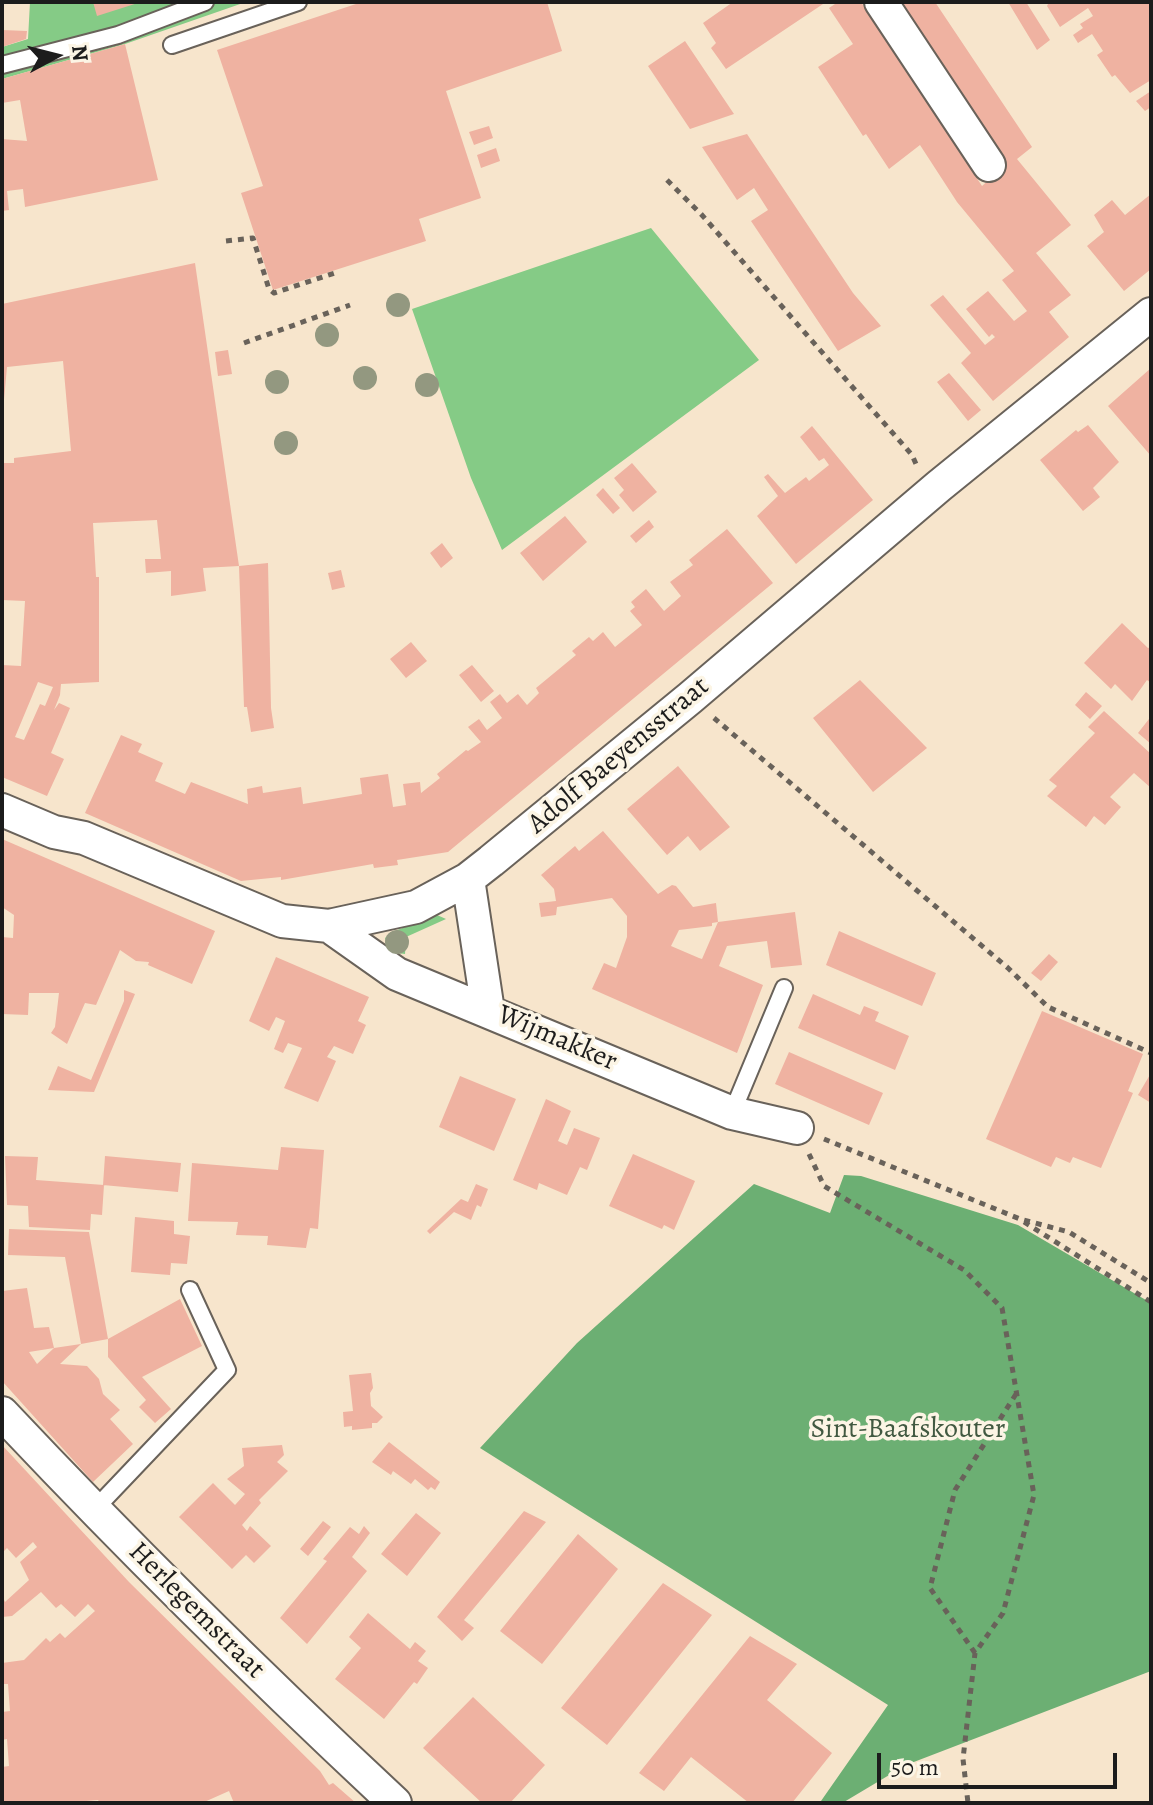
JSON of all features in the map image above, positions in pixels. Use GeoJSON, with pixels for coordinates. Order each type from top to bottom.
{"type":"FeatureCollection","features":[{"type":"Feature","properties":{"kind":"street"},"geometry":{"type":"LineString","coordinates":[[881,2],[989,165]]}},
{"type":"Feature","properties":{"kind":"street","name":"Adolf Baeyensstraat"},"geometry":{"type":"LineString","coordinates":[[2,810],[54,832],[84,838],[282,921],[329,926],[416,907],[468,879],[690,698],[939,486],[1151,314]]}},
{"type":"Feature","properties":{"kind":"street"},"geometry":{"type":"LineString","coordinates":[[468,879],[488,1011]]}},
{"type":"Feature","properties":{"kind":"street","name":"Wijmakker"},"geometry":{"type":"LineString","coordinates":[[329,926],[397,974],[732,1113],[797,1128]]}},
{"type":"Feature","properties":{"kind":"street","name":"Herlegemstraat"},"geometry":{"type":"LineString","coordinates":[[2,1413],[94,1510],[297,1711],[395,1803]]}},
{"type":"Feature","properties":{"kind":"lane"},"geometry":{"type":"LineString","coordinates":[[2,65],[118,35],[205,2]]}},
{"type":"Feature","properties":{"kind":"lane"},"geometry":{"type":"LineString","coordinates":[[172,45],[298,2]]}},
{"type":"Feature","properties":{"kind":"lane"},"geometry":{"type":"LineString","coordinates":[[732,1113],[784,988]]}},
{"type":"Feature","properties":{"kind":"lane"},"geometry":{"type":"LineString","coordinates":[[94,1510],[227,1370],[190,1290]]}},
{"type":"Feature","properties":{"kind":"path"},"geometry":{"type":"LineString","coordinates":[[667,180],[701,214],[912,455],[916,465],[939,486]]}},
{"type":"Feature","properties":{"kind":"path"},"geometry":{"type":"LineString","coordinates":[[226,241],[253,238],[269,289],[274,293],[338,272]]}},
{"type":"Feature","properties":{"kind":"path"},"geometry":{"type":"LineString","coordinates":[[244,343],[350,305]]}},
{"type":"Feature","properties":{"kind":"path"},"geometry":{"type":"LineString","coordinates":[[690,698],[1008,968],[1048,1007],[1151,1053]]}},
{"type":"Feature","properties":{"kind":"path"},"geometry":{"type":"LineString","coordinates":[[797,1128],[1020,1219],[1069,1232],[1151,1283]]}},
{"type":"Feature","properties":{"kind":"path"},"geometry":{"type":"LineString","coordinates":[[797,1128],[824,1186],[964,1270],[1002,1308],[1034,1495],[1003,1613],[975,1653],[963,1759],[968,1803]]}},
{"type":"Feature","properties":{"kind":"path"},"geometry":{"type":"LineString","coordinates":[[1020,1219],[1151,1300]]}},
{"type":"Feature","properties":{"kind":"path"},"geometry":{"type":"LineString","coordinates":[[975,1653],[930,1588],[955,1490],[1016,1394]]}},
{"type":"Feature","properties":{"kind":"green space"},"geometry":{"type":"Polygon","coordinates":[[[30,2],[246,2],[125,44],[2,79],[2,47],[28,39],[30,2]]]}},
{"type":"Feature","properties":{"kind":"green space"},"geometry":{"type":"Polygon","coordinates":[[[651,228],[759,360],[502,550],[471,478],[412,309],[651,228]]]}},
{"type":"Feature","properties":{"kind":"green space"},"geometry":{"type":"Polygon","coordinates":[[[437,915],[446,919],[406,937],[405,954],[389,952],[385,938],[392,932],[437,915]]]}},
{"type":"Feature","properties":{"kind":"green space","name":"Sint-Baafskouter"},"geometry":{"type":"Polygon","coordinates":[[[844,1175],[861,1176],[1018,1225],[1151,1303],[1151,1671],[906,1765],[844,1802],[821,1801],[888,1705],[480,1448],[577,1343],[754,1184],[830,1213],[844,1175]]]}},
{"type":"Feature","properties":{"kind":"building"},"geometry":{"type":"Polygon","coordinates":[[[93,2],[141,2],[97,16],[93,2]]]}},
{"type":"Feature","properties":{"kind":"building"},"geometry":{"type":"Polygon","coordinates":[[[362,2],[547,2],[562,51],[446,91],[481,198],[419,219],[426,241],[273,290],[241,193],[263,186],[217,50],[362,2]]]}},
{"type":"Feature","properties":{"kind":"building"},"geometry":{"type":"Polygon","coordinates":[[[733,2],[826,2],[726,69],[711,48],[716,43],[703,23],[733,2]]]}},
{"type":"Feature","properties":{"kind":"building"},"geometry":{"type":"Polygon","coordinates":[[[838,2],[861,2],[982,186],[1007,164],[901,2],[935,2],[1032,147],[1017,159],[1071,225],[1036,253],[1071,295],[1049,312],[1069,337],[993,401],[961,363],[971,353],[930,305],[943,295],[985,345],[995,337],[992,334],[989,337],[966,309],[988,291],[1014,321],[1027,311],[1002,280],[1014,271],[957,202],[920,145],[889,169],[866,134],[863,136],[818,67],[853,44],[829,8],[838,2]]]}},
{"type":"Feature","properties":{"kind":"building"},"geometry":{"type":"Polygon","coordinates":[[[1008,2],[1026,2],[1050,40],[1037,50],[1008,2]]]}},
{"type":"Feature","properties":{"kind":"building"},"geometry":{"type":"Polygon","coordinates":[[[1049,2],[1151,2],[1151,80],[1130,93],[1115,75],[1112,77],[1097,55],[1103,51],[1092,34],[1078,43],[1073,35],[1083,28],[1080,24],[1093,16],[1088,8],[1060,27],[1047,6],[1049,2]]]}},
{"type":"Feature","properties":{"kind":"building"},"geometry":{"type":"Polygon","coordinates":[[[2,30],[27,31],[26,39],[2,47],[2,30]]]}},
{"type":"Feature","properties":{"kind":"building"},"geometry":{"type":"Polygon","coordinates":[[[685,41],[734,114],[690,129],[648,66],[685,41]]]}},
{"type":"Feature","properties":{"kind":"building"},"geometry":{"type":"Polygon","coordinates":[[[125,44],[158,180],[25,207],[23,189],[7,191],[9,210],[2,211],[2,139],[27,141],[20,100],[2,103],[2,79],[125,44]]]}},
{"type":"Feature","properties":{"kind":"building"},"geometry":{"type":"Polygon","coordinates":[[[1151,91],[1151,107],[1145,111],[1136,101],[1151,91]]]}},
{"type":"Feature","properties":{"kind":"building"},"geometry":{"type":"Polygon","coordinates":[[[489,126],[493,138],[474,145],[469,132],[489,126]]]}},
{"type":"Feature","properties":{"kind":"building"},"geometry":{"type":"Polygon","coordinates":[[[747,134],[853,293],[881,326],[838,351],[751,221],[768,210],[754,188],[737,200],[702,147],[747,134]]]}},
{"type":"Feature","properties":{"kind":"building"},"geometry":{"type":"Polygon","coordinates":[[[496,148],[500,161],[481,168],[477,155],[496,148]]]}},
{"type":"Feature","properties":{"kind":"building"},"geometry":{"type":"Polygon","coordinates":[[[1151,194],[1151,269],[1124,291],[1087,246],[1104,232],[1094,215],[1112,200],[1125,215],[1151,194]]]}},
{"type":"Feature","properties":{"kind":"building"},"geometry":{"type":"Polygon","coordinates":[[[195,263],[239,566],[203,568],[206,591],[171,596],[171,571],[146,573],[145,559],[161,559],[157,520],[93,523],[96,577],[99,577],[99,682],[61,684],[54,710],[59,703],[70,708],[51,753],[64,759],[47,796],[2,777],[2,665],[21,666],[25,601],[2,600],[2,463],[14,463],[14,458],[71,451],[63,361],[7,367],[2,400],[2,304],[195,263]],[[38,682],[15,737],[24,740],[40,704],[45,706],[53,687],[38,682]]]}},
{"type":"Feature","properties":{"kind":"building"},"geometry":{"type":"Polygon","coordinates":[[[228,350],[232,374],[218,376],[215,352],[228,350]]]}},
{"type":"Feature","properties":{"kind":"building"},"geometry":{"type":"Polygon","coordinates":[[[1151,368],[1151,456],[1108,406],[1151,368]]]}},
{"type":"Feature","properties":{"kind":"building"},"geometry":{"type":"Polygon","coordinates":[[[949,373],[981,410],[968,421],[937,382],[949,373]]]}},
{"type":"Feature","properties":{"kind":"building"},"geometry":{"type":"Polygon","coordinates":[[[1088,425],[1119,462],[1093,488],[1100,497],[1083,511],[1040,460],[1076,430],[1078,432],[1088,425]]]}},
{"type":"Feature","properties":{"kind":"building"},"geometry":{"type":"Polygon","coordinates":[[[812,426],[873,500],[796,564],[757,516],[778,496],[764,477],[768,474],[785,493],[806,477],[809,481],[829,465],[824,458],[819,461],[800,437],[812,426]]]}},
{"type":"Feature","properties":{"kind":"building"},"geometry":{"type":"Polygon","coordinates":[[[632,463],[657,492],[633,512],[619,495],[624,490],[614,478],[632,463]]]}},
{"type":"Feature","properties":{"kind":"building"},"geometry":{"type":"Polygon","coordinates":[[[603,488],[620,508],[613,514],[596,495],[603,488]]]}},
{"type":"Feature","properties":{"kind":"building"},"geometry":{"type":"Polygon","coordinates":[[[565,516],[587,542],[543,581],[520,553],[565,516]]]}},
{"type":"Feature","properties":{"kind":"building"},"geometry":{"type":"Polygon","coordinates":[[[649,520],[654,527],[636,543],[630,536],[649,520]]]}},
{"type":"Feature","properties":{"kind":"building"},"geometry":{"type":"Polygon","coordinates":[[[727,529],[773,583],[448,852],[397,860],[398,865],[374,868],[373,864],[281,880],[281,877],[241,881],[85,813],[121,735],[142,744],[138,752],[163,763],[155,781],[185,794],[191,782],[248,804],[247,789],[262,786],[263,793],[301,787],[303,804],[362,794],[360,778],[388,774],[393,807],[406,805],[403,784],[420,782],[421,793],[440,778],[437,774],[481,742],[468,727],[479,719],[487,730],[502,718],[490,702],[500,694],[507,703],[518,694],[527,705],[539,693],[536,688],[576,655],[572,651],[589,637],[593,641],[603,632],[615,647],[642,625],[630,611],[635,607],[631,602],[646,589],[664,611],[681,596],[670,582],[693,565],[689,560],[727,529]]]}},
{"type":"Feature","properties":{"kind":"building"},"geometry":{"type":"Polygon","coordinates":[[[442,543],[453,558],[441,568],[430,553],[442,543]]]}},
{"type":"Feature","properties":{"kind":"building"},"geometry":{"type":"Polygon","coordinates":[[[268,563],[274,728],[251,732],[247,707],[244,707],[239,566],[268,563]]]}},
{"type":"Feature","properties":{"kind":"building"},"geometry":{"type":"Polygon","coordinates":[[[341,570],[345,587],[332,590],[328,573],[341,570]]]}},
{"type":"Feature","properties":{"kind":"building"},"geometry":{"type":"Polygon","coordinates":[[[1122,623],[1148,648],[1151,647],[1151,683],[1147,680],[1132,701],[1115,684],[1111,689],[1084,663],[1122,623]]]}},
{"type":"Feature","properties":{"kind":"building"},"geometry":{"type":"Polygon","coordinates":[[[411,642],[427,661],[406,678],[390,659],[411,642]]]}},
{"type":"Feature","properties":{"kind":"building"},"geometry":{"type":"Polygon","coordinates":[[[472,665],[494,691],[481,702],[459,675],[472,665]]]}},
{"type":"Feature","properties":{"kind":"building"},"geometry":{"type":"Polygon","coordinates":[[[860,680],[927,748],[873,792],[813,718],[860,680]]]}},
{"type":"Feature","properties":{"kind":"building"},"geometry":{"type":"Polygon","coordinates":[[[1086,692],[1102,706],[1090,719],[1075,705],[1086,692]]]}},
{"type":"Feature","properties":{"kind":"building"},"geometry":{"type":"Polygon","coordinates":[[[1104,711],[1151,754],[1151,788],[1134,773],[1110,797],[1121,807],[1105,825],[1094,816],[1086,827],[1047,796],[1057,786],[1049,780],[1095,733],[1088,727],[1104,711]]]}},
{"type":"Feature","properties":{"kind":"building"},"geometry":{"type":"Polygon","coordinates":[[[1149,719],[1151,721],[1151,744],[1138,733],[1149,719]]]}},
{"type":"Feature","properties":{"kind":"building"},"geometry":{"type":"Polygon","coordinates":[[[678,766],[730,827],[700,851],[688,836],[667,855],[627,809],[678,766]]]}},
{"type":"Feature","properties":{"kind":"building"},"geometry":{"type":"Polygon","coordinates":[[[603,831],[658,894],[672,885],[693,907],[716,903],[718,922],[795,912],[802,965],[771,968],[767,941],[727,946],[719,966],[763,985],[737,1053],[592,989],[604,963],[616,968],[627,937],[627,916],[612,898],[557,907],[556,915],[541,917],[539,903],[556,901],[554,889],[541,875],[575,846],[579,851],[603,831]],[[718,922],[712,923],[712,926],[679,930],[671,946],[702,959],[718,922]]]}},
{"type":"Feature","properties":{"kind":"building"},"geometry":{"type":"Polygon","coordinates":[[[2,839],[215,931],[192,984],[148,965],[149,962],[136,961],[120,950],[96,1005],[85,1003],[67,1044],[51,1033],[55,1027],[59,993],[29,993],[28,1015],[2,1014],[2,937],[13,938],[14,915],[2,907],[2,839]]]}},
{"type":"Feature","properties":{"kind":"building"},"geometry":{"type":"Polygon","coordinates":[[[839,931],[936,973],[922,1006],[826,965],[839,931]]]}},
{"type":"Feature","properties":{"kind":"building"},"geometry":{"type":"Polygon","coordinates":[[[1049,954],[1058,962],[1041,981],[1031,973],[1049,954]]]}},
{"type":"Feature","properties":{"kind":"building"},"geometry":{"type":"Polygon","coordinates":[[[276,957],[369,997],[358,1021],[366,1025],[353,1054],[334,1046],[327,1057],[336,1061],[318,1102],[284,1088],[302,1048],[288,1043],[283,1053],[274,1049],[285,1021],[276,1017],[269,1031],[249,1021],[276,957]]]}},
{"type":"Feature","properties":{"kind":"building"},"geometry":{"type":"Polygon","coordinates":[[[124,990],[135,994],[94,1092],[48,1090],[58,1066],[91,1080],[124,1001],[124,990]]]}},
{"type":"Feature","properties":{"kind":"building"},"geometry":{"type":"Polygon","coordinates":[[[813,994],[860,1015],[864,1006],[879,1012],[875,1021],[909,1036],[895,1070],[798,1028],[813,994]]]}},
{"type":"Feature","properties":{"kind":"building"},"geometry":{"type":"Polygon","coordinates":[[[1042,1011],[1143,1054],[1128,1091],[1133,1093],[1101,1168],[1073,1157],[1070,1163],[1056,1157],[1051,1167],[986,1139],[1042,1011]]]}},
{"type":"Feature","properties":{"kind":"building"},"geometry":{"type":"Polygon","coordinates":[[[789,1052],[883,1093],[869,1125],[775,1084],[789,1052]]]}},
{"type":"Feature","properties":{"kind":"building"},"geometry":{"type":"Polygon","coordinates":[[[1151,1073],[1151,1103],[1138,1095],[1151,1073]]]}},
{"type":"Feature","properties":{"kind":"building"},"geometry":{"type":"Polygon","coordinates":[[[460,1076],[516,1099],[494,1151],[439,1127],[460,1076]]]}},
{"type":"Feature","properties":{"kind":"building"},"geometry":{"type":"Polygon","coordinates":[[[546,1099],[571,1111],[558,1141],[567,1145],[574,1128],[600,1138],[587,1170],[580,1167],[567,1195],[539,1183],[537,1190],[513,1180],[546,1099]]]}},
{"type":"Feature","properties":{"kind":"building"},"geometry":{"type":"Polygon","coordinates":[[[281,1147],[324,1150],[318,1229],[310,1228],[306,1248],[267,1245],[268,1236],[236,1235],[238,1222],[188,1221],[192,1163],[278,1170],[281,1147]]]}},
{"type":"Feature","properties":{"kind":"building"},"geometry":{"type":"Polygon","coordinates":[[[633,1154],[695,1181],[674,1230],[664,1225],[662,1229],[609,1206],[633,1154]]]}},
{"type":"Feature","properties":{"kind":"building"},"geometry":{"type":"Polygon","coordinates":[[[5,1156],[38,1157],[36,1180],[104,1185],[102,1215],[91,1214],[90,1230],[29,1227],[28,1206],[7,1205],[5,1156]]]}},
{"type":"Feature","properties":{"kind":"building"},"geometry":{"type":"Polygon","coordinates":[[[105,1156],[181,1163],[178,1192],[103,1185],[105,1156]]]}},
{"type":"Feature","properties":{"kind":"building"},"geometry":{"type":"Polygon","coordinates":[[[476,1184],[488,1189],[481,1207],[477,1205],[471,1220],[454,1212],[430,1234],[427,1231],[461,1199],[468,1202],[476,1184]]]}},
{"type":"Feature","properties":{"kind":"building"},"geometry":{"type":"Polygon","coordinates":[[[135,1217],[174,1221],[174,1234],[190,1236],[187,1264],[171,1263],[170,1275],[131,1272],[135,1217]]]}},
{"type":"Feature","properties":{"kind":"building"},"geometry":{"type":"Polygon","coordinates":[[[9,1229],[89,1232],[108,1339],[81,1344],[65,1257],[8,1255],[9,1229]]]}},
{"type":"Feature","properties":{"kind":"building"},"geometry":{"type":"Polygon","coordinates":[[[27,1288],[34,1328],[49,1327],[54,1348],[81,1344],[60,1364],[87,1366],[99,1379],[103,1394],[120,1410],[110,1419],[133,1444],[93,1482],[2,1381],[2,1291],[27,1288]],[[54,1348],[29,1352],[37,1364],[54,1348]]]}},
{"type":"Feature","properties":{"kind":"building"},"geometry":{"type":"Polygon","coordinates":[[[180,1299],[202,1346],[142,1377],[171,1409],[155,1423],[139,1407],[146,1400],[108,1357],[108,1339],[180,1299]]]}},
{"type":"Feature","properties":{"kind":"building"},"geometry":{"type":"Polygon","coordinates":[[[371,1373],[371,1406],[383,1417],[372,1423],[372,1428],[352,1430],[352,1426],[344,1427],[343,1412],[353,1411],[349,1375],[371,1373]]]}},
{"type":"Feature","properties":{"kind":"building"},"geometry":{"type":"Polygon","coordinates":[[[389,1442],[440,1482],[435,1490],[431,1487],[428,1490],[415,1479],[411,1484],[393,1471],[391,1475],[372,1462],[389,1442]]]}},
{"type":"Feature","properties":{"kind":"building"},"geometry":{"type":"Polygon","coordinates":[[[2,1445],[129,1582],[320,1771],[329,1785],[333,1783],[356,1803],[234,1803],[229,1791],[202,1803],[100,1803],[98,1800],[2,1803],[2,1767],[9,1766],[7,1739],[2,1740],[2,1712],[10,1711],[8,1684],[2,1684],[2,1663],[24,1660],[46,1638],[50,1642],[60,1633],[65,1638],[95,1611],[88,1604],[75,1617],[61,1604],[56,1608],[41,1592],[12,1616],[2,1617],[2,1595],[5,1602],[29,1580],[20,1562],[37,1547],[33,1542],[16,1558],[7,1548],[2,1553],[2,1445]]]}},
{"type":"Feature","properties":{"kind":"building"},"geometry":{"type":"Polygon","coordinates":[[[282,1445],[284,1455],[277,1462],[288,1471],[259,1500],[261,1503],[242,1525],[247,1531],[250,1526],[271,1546],[254,1563],[246,1555],[232,1569],[179,1517],[213,1483],[235,1505],[245,1494],[227,1479],[244,1466],[242,1448],[282,1445]]]}},
{"type":"Feature","properties":{"kind":"building"},"geometry":{"type":"Polygon","coordinates":[[[524,1511],[546,1522],[464,1620],[474,1628],[462,1641],[437,1617],[524,1511]]]}},
{"type":"Feature","properties":{"kind":"building"},"geometry":{"type":"Polygon","coordinates":[[[416,1513],[441,1533],[407,1576],[381,1554],[416,1513]]]}},
{"type":"Feature","properties":{"kind":"building"},"geometry":{"type":"Polygon","coordinates":[[[323,1521],[331,1527],[308,1556],[300,1549],[323,1521]]]}},
{"type":"Feature","properties":{"kind":"building"},"geometry":{"type":"Polygon","coordinates":[[[364,1526],[370,1533],[352,1557],[367,1571],[307,1644],[280,1618],[327,1561],[323,1559],[350,1527],[359,1534],[364,1526]]]}},
{"type":"Feature","properties":{"kind":"building"},"geometry":{"type":"Polygon","coordinates":[[[578,1534],[618,1569],[542,1664],[500,1631],[578,1534]]]}},
{"type":"Feature","properties":{"kind":"building"},"geometry":{"type":"Polygon","coordinates":[[[663,1583],[712,1615],[607,1745],[561,1708],[663,1583]]]}},
{"type":"Feature","properties":{"kind":"building"},"geometry":{"type":"Polygon","coordinates":[[[368,1613],[410,1649],[415,1642],[426,1651],[418,1661],[428,1668],[384,1719],[335,1679],[361,1648],[349,1637],[368,1613]]]}},
{"type":"Feature","properties":{"kind":"building"},"geometry":{"type":"Polygon","coordinates":[[[750,1636],[797,1664],[767,1700],[832,1753],[792,1803],[749,1803],[691,1757],[664,1791],[639,1773],[750,1636]]]}},
{"type":"Feature","properties":{"kind":"building"},"geometry":{"type":"Polygon","coordinates":[[[473,1697],[545,1765],[510,1803],[482,1803],[423,1748],[473,1697]]]}}]}
